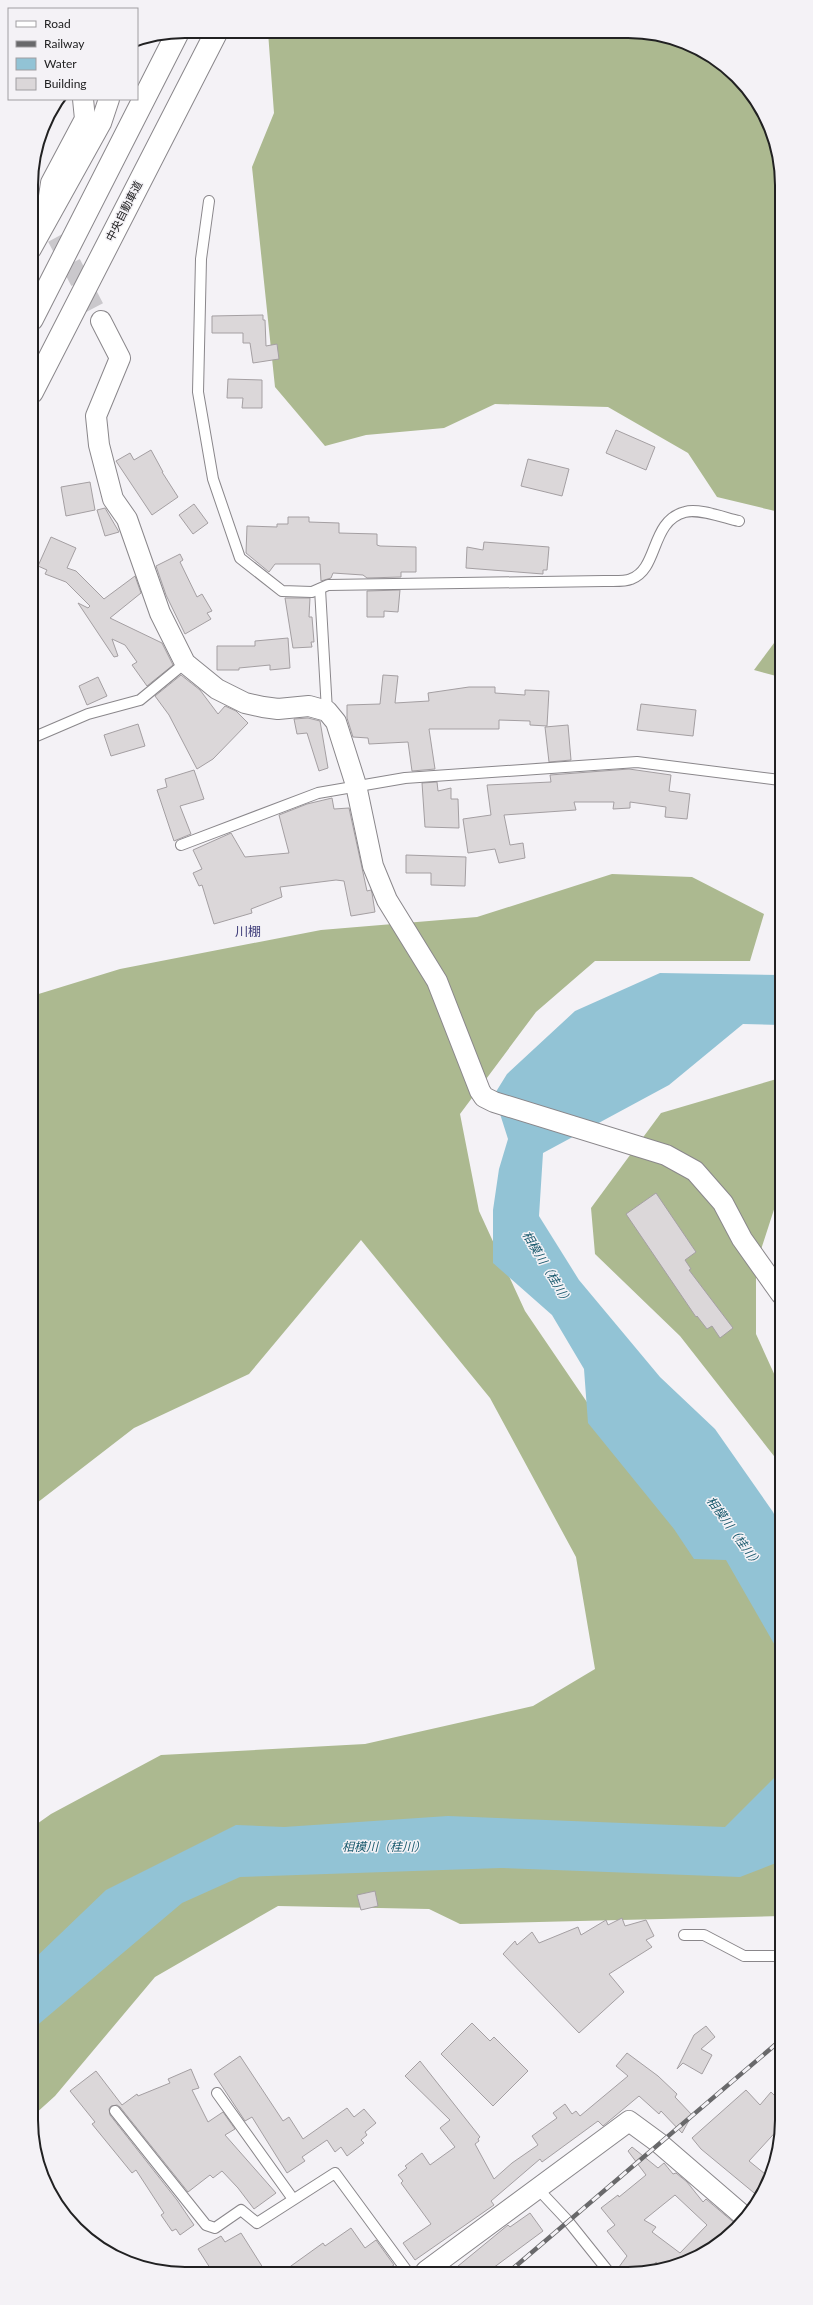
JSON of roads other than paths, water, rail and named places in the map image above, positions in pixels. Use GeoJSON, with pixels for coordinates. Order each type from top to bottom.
{"type":"FeatureCollection","features":[{"type":"Feature","properties":{"kind":"highway"},"geometry":{"type":"LineString","coordinates":[[38,307],[175,38]]}},
{"type":"Feature","properties":{"kind":"highway","name":"中央自動車道"},"geometry":{"type":"LineString","coordinates":[[38,380],[213,38]]}},
{"type":"Feature","properties":{"kind":"street"},"geometry":{"type":"LineString","coordinates":[[44,225],[51,183],[85,119],[83,100]]}},
{"type":"Feature","properties":{"kind":"street"},"geometry":{"type":"LineString","coordinates":[[38,236],[101,123],[108,100]]}},
{"type":"Feature","properties":{"kind":"street"},"geometry":{"type":"LineString","coordinates":[[101,321],[120,358],[96,416],[98,445],[113,499],[127,519],[160,613],[186,663],[217,689],[245,703],[278,709],[309,706],[327,711],[336,722],[356,785],[368,851],[387,900],[437,981],[480,1091],[484,1097],[494,1102],[666,1155],[695,1171],[723,1203],[742,1239],[775,1287]]}},
{"type":"Feature","properties":{"kind":"street"},"geometry":{"type":"LineString","coordinates":[[431,2267],[629,2121],[659,2143],[741,2214]]}},
{"type":"Feature","properties":{"kind":"lane"},"geometry":{"type":"LineString","coordinates":[[208,201],[201,259],[198,392],[213,479],[240,558],[282,591],[312,592],[328,585],[604,581],[631,579],[647,566],[658,536],[670,519],[685,511],[710,514],[739,521]]}},
{"type":"Feature","properties":{"kind":"lane"},"geometry":{"type":"LineString","coordinates":[[320,589],[327,711]]}},
{"type":"Feature","properties":{"kind":"lane"},"geometry":{"type":"LineString","coordinates":[[38,735],[88,714],[140,700],[186,663]]}},
{"type":"Feature","properties":{"kind":"lane"},"geometry":{"type":"LineString","coordinates":[[181,844],[318,793],[356,785],[413,777],[637,762],[775,779]]}},
{"type":"Feature","properties":{"kind":"lane"},"geometry":{"type":"LineString","coordinates":[[684,1935],[704,1935],[744,1956],[775,1954]]}},
{"type":"Feature","properties":{"kind":"lane"},"geometry":{"type":"LineString","coordinates":[[217,2093],[293,2199]]}},
{"type":"Feature","properties":{"kind":"lane"},"geometry":{"type":"LineString","coordinates":[[115,2111],[206,2225],[215,2228],[241,2210],[257,2222],[335,2173],[405,2267]]}},
{"type":"Feature","properties":{"kind":"lane"},"geometry":{"type":"LineString","coordinates":[[538,2189],[568,2221],[605,2267]]}},
{"type":"Feature","properties":{"kind":"water","name":"相模川（桂川）"},"geometry":{"type":"Polygon","coordinates":[[[660,973],[775,975],[775,1025],[743,1024],[669,1085],[543,1153],[539,1216],[579,1280],[660,1377],[715,1429],[773,1512],[775,1516],[775,1646],[726,1560],[694,1559],[674,1529],[588,1423],[584,1369],[552,1315],[493,1263],[493,1210],[499,1169],[508,1139],[494,1095],[507,1074],[575,1011],[660,973]]]}},
{"type":"Feature","properties":{"kind":"water","name":"相模川（桂川）"},"geometry":{"type":"Polygon","coordinates":[[[775,1777],[775,1863],[740,1877],[501,1868],[240,1877],[182,1903],[38,2025],[38,1955],[106,1890],[236,1825],[284,1827],[448,1816],[725,1827],[775,1777]]]}},
{"type":"Feature","properties":{"kind":"tunnel"},"geometry":{"type":"LineString","coordinates":[[57,237],[101,321]]}},
{"type":"Feature","properties":{"kind":"railway"},"geometry":{"type":"LineString","coordinates":[[515,2267],[775,2045]]}},
{"type":"Feature","properties":{"kind":"district","name":"川棚"},"geometry":{"type":"Point","coordinates":[248,931]}}]}
